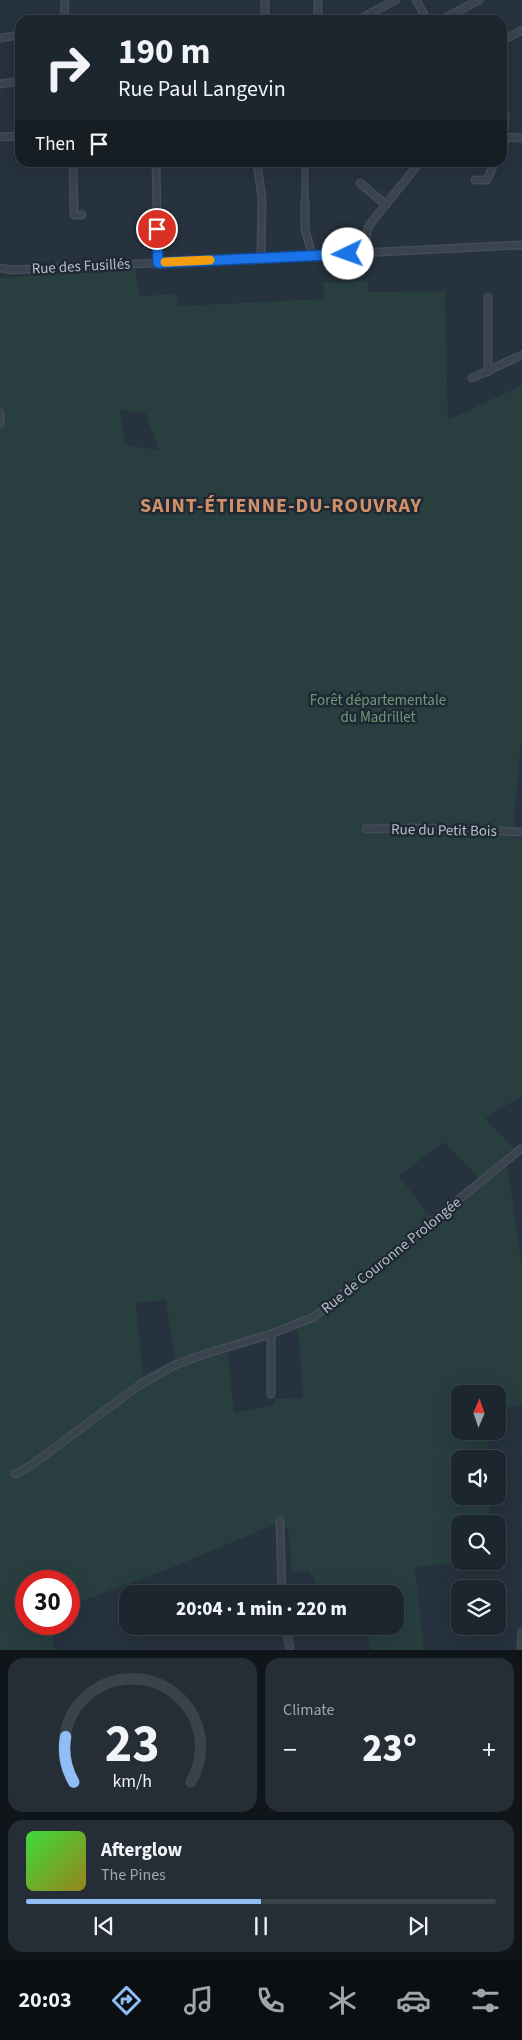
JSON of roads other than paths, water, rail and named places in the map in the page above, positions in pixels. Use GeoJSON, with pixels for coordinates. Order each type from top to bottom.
{"type":"FeatureCollection","features":[{"type":"Feature","properties":{"kind":"street"},"geometry":{"type":"LineString","coordinates":[[64,15],[65,0]]}},
{"type":"Feature","properties":{"kind":"street"},"geometry":{"type":"LineString","coordinates":[[318,0],[318,15]]}},
{"type":"Feature","properties":{"kind":"street"},"geometry":{"type":"LineString","coordinates":[[372,15],[396,0]]}},
{"type":"Feature","properties":{"kind":"street"},"geometry":{"type":"LineString","coordinates":[[416,0],[424,15]]}},
{"type":"Feature","properties":{"kind":"street"},"geometry":{"type":"LineString","coordinates":[[450,15],[479,0]]}},
{"type":"Feature","properties":{"kind":"street"},"geometry":{"type":"LineString","coordinates":[[265,1],[266,15]]}},
{"type":"Feature","properties":{"kind":"street"},"geometry":{"type":"LineString","coordinates":[[507,38],[522,30]]}},
{"type":"Feature","properties":{"kind":"street"},"geometry":{"type":"LineString","coordinates":[[0,38],[15,36]]}},
{"type":"Feature","properties":{"kind":"street"},"geometry":{"type":"LineString","coordinates":[[0,84],[15,82]]}},
{"type":"Feature","properties":{"kind":"street"},"geometry":{"type":"LineString","coordinates":[[0,137],[15,136]]}},
{"type":"Feature","properties":{"kind":"street"},"geometry":{"type":"LineString","coordinates":[[507,137],[522,138]]}},
{"type":"Feature","properties":{"kind":"street"},"geometry":{"type":"LineString","coordinates":[[73,167],[74,215],[82,215]]}},
{"type":"Feature","properties":{"kind":"street"},"geometry":{"type":"LineString","coordinates":[[156,167],[158,263]]}},
{"type":"Feature","properties":{"kind":"street"},"geometry":{"type":"LineString","coordinates":[[258,167],[262,199],[261,258]]}},
{"type":"Feature","properties":{"kind":"street"},"geometry":{"type":"LineString","coordinates":[[305,167],[304,229],[312,256]]}},
{"type":"Feature","properties":{"kind":"street"},"geometry":{"type":"LineString","coordinates":[[366,253],[367,230],[416,167]]}},
{"type":"Feature","properties":{"kind":"street"},"geometry":{"type":"LineString","coordinates":[[475,180],[487,180],[493,167]]}},
{"type":"Feature","properties":{"kind":"street"},"geometry":{"type":"LineString","coordinates":[[360,183],[386,205]]}},
{"type":"Feature","properties":{"kind":"street","name":"Rue des Fusillés"},"geometry":{"type":"LineString","coordinates":[[0,268],[12,270],[522,245]]}},
{"type":"Feature","properties":{"kind":"street"},"geometry":{"type":"LineString","coordinates":[[488,297],[488,372]]}},
{"type":"Feature","properties":{"kind":"street"},"geometry":{"type":"LineString","coordinates":[[472,378],[522,355]]}},
{"type":"Feature","properties":{"kind":"street"},"geometry":{"type":"LineString","coordinates":[[0,413],[0,423]]}},
{"type":"Feature","properties":{"kind":"street","name":"Rue du Petit Bois"},"geometry":{"type":"LineString","coordinates":[[366,829],[522,832]]}},
{"type":"Feature","properties":{"kind":"street","name":"Rue de Couronne Prolongée"},"geometry":{"type":"LineString","coordinates":[[15,1474],[30,1466],[141,1384],[175,1365],[271,1334],[314,1317],[335,1302],[522,1148]]}},
{"type":"Feature","properties":{"kind":"street"},"geometry":{"type":"LineString","coordinates":[[271,1334],[271,1394]]}},
{"type":"Feature","properties":{"kind":"street"},"geometry":{"type":"LineString","coordinates":[[280,1521],[282,1585]]}},
{"type":"Feature","properties":{"kind":"street"},"geometry":{"type":"LineString","coordinates":[[521,1650],[522,1632]]}},
{"type":"Feature","properties":{"kind":"street"},"geometry":{"type":"LineString","coordinates":[[288,1635],[290,1650]]}},
{"type":"Feature","properties":{"kind":"district","name":"SAINT-ÉTIENNE-DU-ROUVRAY"},"geometry":{"type":"Point","coordinates":[281,505]}},
{"type":"Feature","properties":{"kind":"park label","name":"Forêt départementale du Madrillet"},"geometry":{"type":"Point","coordinates":[378,708]}}]}
